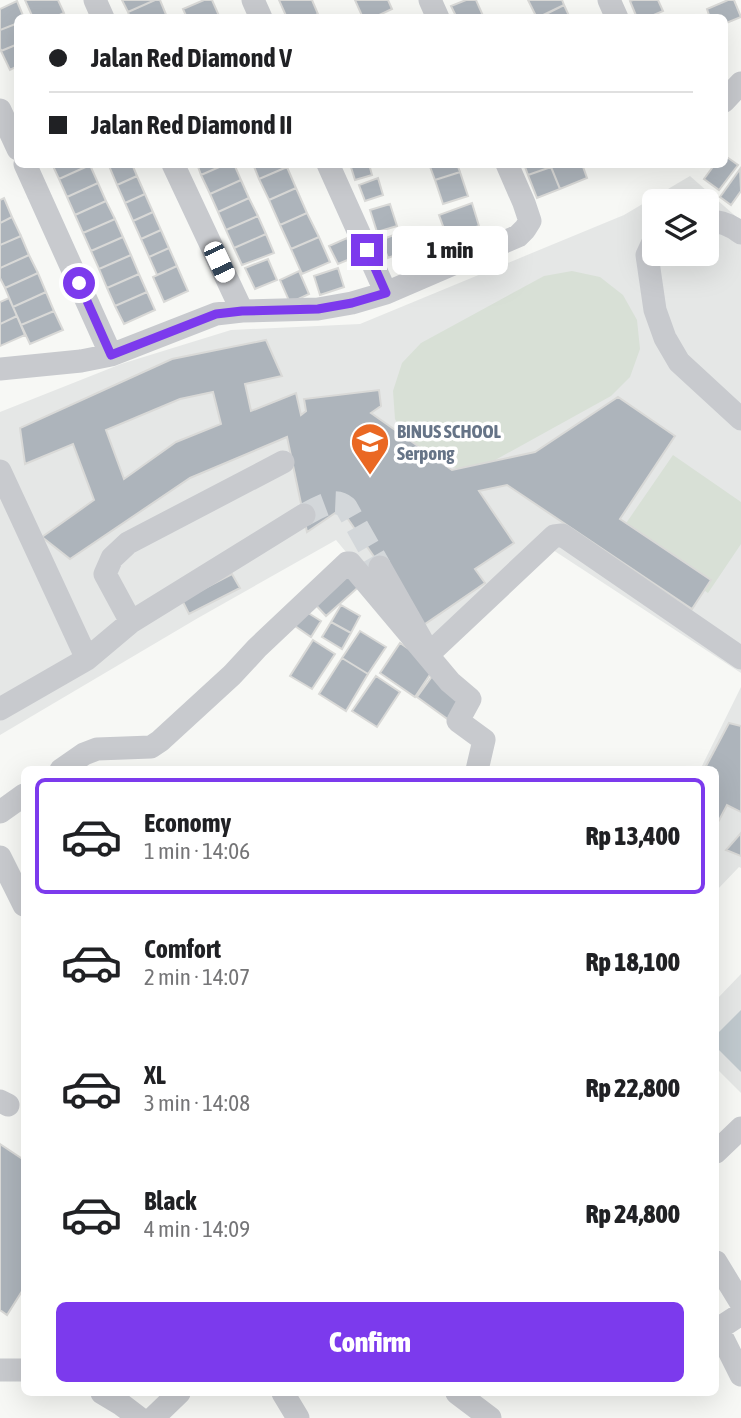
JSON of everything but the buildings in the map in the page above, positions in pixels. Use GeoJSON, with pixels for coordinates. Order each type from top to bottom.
{"type":"FeatureCollection","features":[{"type":"Feature","properties":{"kind":"street"},"geometry":{"type":"LineString","coordinates":[[728,97],[741,83]]}},
{"type":"Feature","properties":{"kind":"street"},"geometry":{"type":"LineString","coordinates":[[0,110],[14,140]]}},
{"type":"Feature","properties":{"kind":"street"},"geometry":{"type":"LineString","coordinates":[[27,168],[111,355]]}},
{"type":"Feature","properties":{"kind":"street"},"geometry":{"type":"LineString","coordinates":[[175,168],[242,311]]}},
{"type":"Feature","properties":{"kind":"street"},"geometry":{"type":"LineString","coordinates":[[330,168],[386,293]]}},
{"type":"Feature","properties":{"kind":"street"},"geometry":{"type":"LineString","coordinates":[[0,369],[81,361],[111,355],[216,314],[318,309],[386,293],[518,236],[525,229],[530,221],[509,168]]}},
{"type":"Feature","properties":{"kind":"street"},"geometry":{"type":"LineString","coordinates":[[719,221],[741,233]]}},
{"type":"Feature","properties":{"kind":"street"},"geometry":{"type":"LineString","coordinates":[[648,266],[655,310],[664,338],[679,362],[741,419]]}},
{"type":"Feature","properties":{"kind":"street"},"geometry":{"type":"LineString","coordinates":[[131,622],[105,574],[112,558],[128,543],[283,462]]}},
{"type":"Feature","properties":{"kind":"street"},"geometry":{"type":"LineString","coordinates":[[0,471],[88,659]]}},
{"type":"Feature","properties":{"kind":"street"},"geometry":{"type":"LineString","coordinates":[[1,707],[88,659],[131,622],[304,515]]}},
{"type":"Feature","properties":{"kind":"street"},"geometry":{"type":"LineString","coordinates":[[380,567],[426,648],[434,649],[554,536],[562,535],[741,658]]}},
{"type":"Feature","properties":{"kind":"street"},"geometry":{"type":"LineString","coordinates":[[67,766],[97,749],[151,747],[160,741],[350,563],[450,682],[470,699],[458,721],[484,740],[478,766]]}},
{"type":"Feature","properties":{"kind":"street"},"geometry":{"type":"LineString","coordinates":[[0,812],[21,797]]}},
{"type":"Feature","properties":{"kind":"street"},"geometry":{"type":"LineString","coordinates":[[0,858],[21,899]]}},
{"type":"Feature","properties":{"kind":"street"},"geometry":{"type":"LineString","coordinates":[[719,1149],[741,1128]]}},
{"type":"Feature","properties":{"kind":"street"},"geometry":{"type":"LineString","coordinates":[[719,1267],[741,1303]]}},
{"type":"Feature","properties":{"kind":"street"},"geometry":{"type":"LineString","coordinates":[[719,1329],[741,1314]]}},
{"type":"Feature","properties":{"kind":"street"},"geometry":{"type":"LineString","coordinates":[[719,1334],[741,1375]]}},
{"type":"Feature","properties":{"kind":"street"},"geometry":{"type":"LineString","coordinates":[[0,1370],[21,1370]]}},
{"type":"Feature","properties":{"kind":"street"},"geometry":{"type":"LineString","coordinates":[[107,1396],[139,1418]]}},
{"type":"Feature","properties":{"kind":"street"},"geometry":{"type":"LineString","coordinates":[[153,1418],[176,1396]]}},
{"type":"Feature","properties":{"kind":"street"},"geometry":{"type":"LineString","coordinates":[[285,1396],[298,1418]]}},
{"type":"Feature","properties":{"kind":"street"},"geometry":{"type":"LineString","coordinates":[[461,1396],[490,1418]]}},
{"type":"Feature","properties":{"kind":"shaded area","name":"BINUS SCHOOL Serpong"},"geometry":{"type":"Polygon","coordinates":[[[690,176],[705,189],[668,189],[690,176]]]}},
{"type":"Feature","properties":{"kind":"shaded area","name":"BINUS SCHOOL Serpong"},"geometry":{"type":"Polygon","coordinates":[[[719,202],[741,221],[741,673],[553,550],[430,653],[336,540],[0,735],[0,412],[121,364],[231,330],[360,324],[624,215],[642,204],[642,266],[719,266],[719,202]]]}},
{"type":"Feature","properties":{"kind":"shaded area"},"geometry":{"type":"Polygon","coordinates":[[[572,271],[600,277],[623,295],[637,320],[640,349],[630,377],[611,396],[488,464],[460,469],[432,462],[409,445],[395,419],[393,391],[402,363],[421,343],[544,276],[572,271]]]}},
{"type":"Feature","properties":{"kind":"shaded area"},"geometry":{"type":"Polygon","coordinates":[[[673,455],[741,502],[741,544],[708,593],[620,532],[673,455]]]}},
{"type":"Feature","properties":{"kind":"shaded area"},"geometry":{"type":"Polygon","coordinates":[[[741,687],[741,868],[719,888],[719,766],[702,766],[741,687]]]}},
{"type":"Feature","properties":{"kind":"shaded area"},"geometry":{"type":"Polygon","coordinates":[[[741,974],[741,1093],[719,1071],[719,997],[741,974]]]}},
{"type":"Feature","properties":{"kind":"shaded area"},"geometry":{"type":"Polygon","coordinates":[[[741,1010],[741,1072],[719,1050],[719,1032],[741,1010]]]}},
{"type":"Feature","properties":{"kind":"tunnel"},"geometry":{"type":"LineString","coordinates":[[304,515],[330,503],[346,507],[380,567]]}},
{"type":"Feature","properties":{"kind":"place","name":"BINUS SCHOOL Serpong"},"geometry":{"type":"Point","coordinates":[370,476]}},
{"type":"Feature","properties":{"kind":"route"},"geometry":{"type":"LineString","coordinates":[[79,283],[111,355],[216,314],[318,309],[386,293],[367,250]]}}]}
